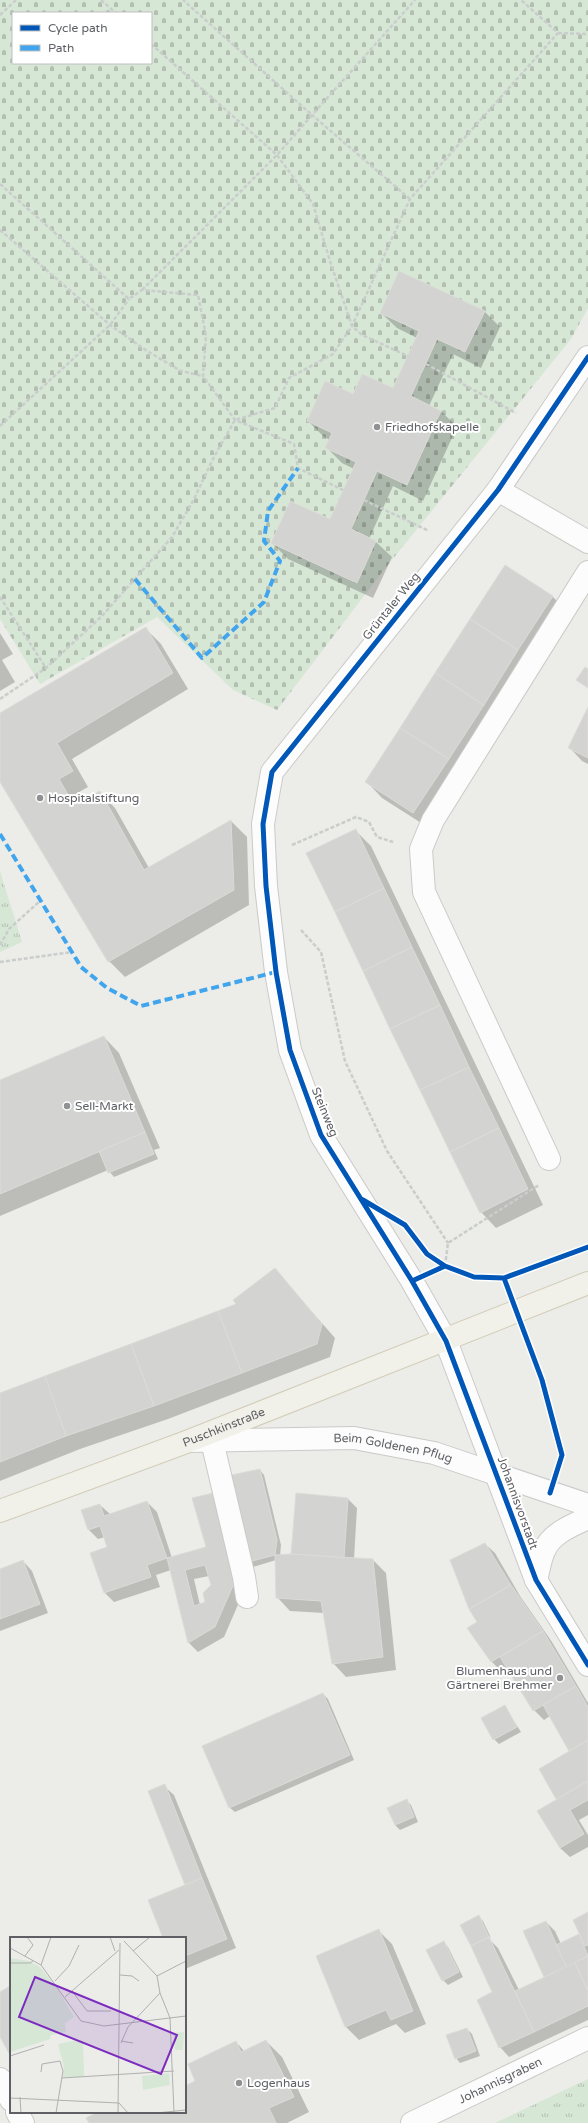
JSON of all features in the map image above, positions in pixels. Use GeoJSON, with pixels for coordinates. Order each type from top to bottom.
{"type":"FeatureCollection","features":[{"type":"Feature","properties":{"kind":"main road","name":"Puschkinstraße"},"geometry":{"type":"LineString","coordinates":[[0,1510],[189,1441],[446,1341],[588,1283]]}},
{"type":"Feature","properties":{"kind":"street","name":"Grüntaler Weg"},"geometry":{"type":"LineString","coordinates":[[266,886],[263,824],[272,772],[498,490],[588,357]]}},
{"type":"Feature","properties":{"kind":"street"},"geometry":{"type":"LineString","coordinates":[[498,490],[588,542]]}},
{"type":"Feature","properties":{"kind":"street"},"geometry":{"type":"LineString","coordinates":[[549,1159],[424,892],[421,849],[433,820],[588,572]]}},
{"type":"Feature","properties":{"kind":"street","name":"Steinweg"},"geometry":{"type":"LineString","coordinates":[[266,886],[276,972],[290,1050],[321,1136],[412,1281],[446,1341]]}},
{"type":"Feature","properties":{"kind":"street","name":"Johannisvorstadt"},"geometry":{"type":"LineString","coordinates":[[446,1341],[498,1475],[536,1580],[588,1665]]}},
{"type":"Feature","properties":{"kind":"street","name":"Beim Goldenen Pflug"},"geometry":{"type":"LineString","coordinates":[[189,1441],[354,1438],[434,1453],[588,1505]]}},
{"type":"Feature","properties":{"kind":"street"},"geometry":{"type":"LineString","coordinates":[[212,1441],[244,1577],[247,1597]]}},
{"type":"Feature","properties":{"kind":"street"},"geometry":{"type":"LineString","coordinates":[[536,1580],[545,1549],[556,1535],[574,1524],[588,1518]]}},
{"type":"Feature","properties":{"kind":"street","name":"Johannisgraben"},"geometry":{"type":"LineString","coordinates":[[412,2123],[588,2038]]}},
{"type":"Feature","properties":{"kind":"street"},"geometry":{"type":"LineString","coordinates":[[0,2079],[10,2098]]}},
{"type":"Feature","properties":{"kind":"street"},"geometry":{"type":"LineString","coordinates":[[18,2113],[23,2123]]}},
{"type":"Feature","properties":{"kind":"path"},"geometry":{"type":"LineString","coordinates":[[0,15],[16,0]]}},
{"type":"Feature","properties":{"kind":"path"},"geometry":{"type":"LineString","coordinates":[[101,0],[115,12]]}},
{"type":"Feature","properties":{"kind":"path"},"geometry":{"type":"LineString","coordinates":[[183,0],[312,115],[410,199]]}},
{"type":"Feature","properties":{"kind":"path"},"geometry":{"type":"LineString","coordinates":[[0,426],[110,325],[129,299],[142,290],[277,155],[415,0]]}},
{"type":"Feature","properties":{"kind":"path"},"geometry":{"type":"LineString","coordinates":[[521,0],[558,33],[588,34]]}},
{"type":"Feature","properties":{"kind":"path"},"geometry":{"type":"LineString","coordinates":[[0,699],[46,668],[102,616],[172,537],[193,501],[214,457],[235,420],[275,408],[289,378],[333,354],[352,326],[410,199],[558,33]]}},
{"type":"Feature","properties":{"kind":"path"},"geometry":{"type":"LineString","coordinates":[[152,45],[277,155],[313,204],[352,326],[362,335],[408,356]]}},
{"type":"Feature","properties":{"kind":"path"},"geometry":{"type":"LineString","coordinates":[[0,184],[129,299]]}},
{"type":"Feature","properties":{"kind":"path"},"geometry":{"type":"LineString","coordinates":[[0,230],[110,325],[147,351],[180,371],[202,376],[235,420],[294,444],[298,468],[343,490]]}},
{"type":"Feature","properties":{"kind":"path"},"geometry":{"type":"LineString","coordinates":[[142,290],[198,295],[206,336],[202,376]]}},
{"type":"Feature","properties":{"kind":"path"},"geometry":{"type":"LineString","coordinates":[[426,364],[541,426]]}},
{"type":"Feature","properties":{"kind":"path"},"geometry":{"type":"LineString","coordinates":[[364,500],[455,543]]}},
{"type":"Feature","properties":{"kind":"path"},"geometry":{"type":"LineString","coordinates":[[0,597],[46,668]]}},
{"type":"Feature","properties":{"kind":"path"},"geometry":{"type":"LineString","coordinates":[[264,851],[287,847],[356,817],[369,822],[377,837],[421,849]]}},
{"type":"Feature","properties":{"kind":"path"},"geometry":{"type":"LineString","coordinates":[[0,945],[9,929],[41,900]]}},
{"type":"Feature","properties":{"kind":"path"},"geometry":{"type":"LineString","coordinates":[[298,928],[322,952],[345,1061],[387,1151],[448,1243],[445,1266],[439,1262]]}},
{"type":"Feature","properties":{"kind":"path"},"geometry":{"type":"LineString","coordinates":[[0,962],[72,952]]}},
{"type":"Feature","properties":{"kind":"path"},"geometry":{"type":"LineString","coordinates":[[448,1243],[540,1184],[549,1159]]}},
{"type":"Feature","properties":{"kind":"green space"},"geometry":{"type":"Polygon","coordinates":[[[0,0],[588,0],[588,308],[571,339],[383,571],[277,710],[233,690],[157,617],[40,684],[0,619],[0,0]]]}},
{"type":"Feature","properties":{"kind":"green space"},"geometry":{"type":"Polygon","coordinates":[[[0,871],[22,942],[0,952],[0,871]]]}},
{"type":"Feature","properties":{"kind":"green space"},"geometry":{"type":"Polygon","coordinates":[[[588,2079],[588,2123],[495,2123],[588,2079]]]}},
{"type":"Feature","properties":{"kind":"building","name":"Friedhofskapelle"},"geometry":{"type":"Polygon","coordinates":[[[399,271],[485,311],[465,352],[437,339],[411,396],[441,411],[407,485],[377,471],[351,529],[376,541],[357,583],[271,543],[290,501],[330,519],[356,462],[325,448],[332,433],[307,421],[325,381],[353,394],[362,374],[393,388],[419,331],[380,313],[399,271]]]}},
{"type":"Feature","properties":{"kind":"building"},"geometry":{"type":"Polygon","coordinates":[[[505,565],[553,596],[518,650],[470,619],[505,565]]]}},
{"type":"Feature","properties":{"kind":"building"},"geometry":{"type":"Polygon","coordinates":[[[470,619],[518,650],[484,705],[435,673],[470,619]]]}},
{"type":"Feature","properties":{"kind":"building","name":"Hospitalstiftung"},"geometry":{"type":"Polygon","coordinates":[[[146,627],[173,673],[57,743],[73,771],[59,779],[74,805],[100,791],[144,870],[231,820],[234,890],[108,962],[0,782],[0,713],[146,627]]]}},
{"type":"Feature","properties":{"kind":"building"},"geometry":{"type":"Polygon","coordinates":[[[585,667],[588,669],[588,688],[576,680],[585,667]]]}},
{"type":"Feature","properties":{"kind":"building"},"geometry":{"type":"Polygon","coordinates":[[[435,673],[484,705],[449,759],[400,728],[435,673]]]}},
{"type":"Feature","properties":{"kind":"building"},"geometry":{"type":"Polygon","coordinates":[[[588,707],[588,758],[568,748],[588,707]]]}},
{"type":"Feature","properties":{"kind":"building"},"geometry":{"type":"Polygon","coordinates":[[[400,728],[449,759],[413,813],[365,782],[400,728]]]}},
{"type":"Feature","properties":{"kind":"building"},"geometry":{"type":"Polygon","coordinates":[[[356,829],[384,888],[335,912],[306,853],[356,829]]]}},
{"type":"Feature","properties":{"kind":"building"},"geometry":{"type":"Polygon","coordinates":[[[384,888],[412,947],[363,971],[335,912],[384,888]]]}},
{"type":"Feature","properties":{"kind":"building"},"geometry":{"type":"Polygon","coordinates":[[[412,947],[440,1005],[390,1029],[363,971],[412,947]]]}},
{"type":"Feature","properties":{"kind":"building"},"geometry":{"type":"Polygon","coordinates":[[[440,1005],[469,1067],[420,1090],[390,1029],[440,1005]]]}},
{"type":"Feature","properties":{"kind":"building","name":"Sell-Markt"},"geometry":{"type":"Polygon","coordinates":[[[104,1036],[145,1132],[0,1194],[0,1080],[104,1036]]]}},
{"type":"Feature","properties":{"kind":"building"},"geometry":{"type":"Polygon","coordinates":[[[469,1067],[499,1128],[450,1152],[420,1090],[469,1067]]]}},
{"type":"Feature","properties":{"kind":"building"},"geometry":{"type":"Polygon","coordinates":[[[499,1128],[528,1189],[480,1213],[450,1152],[499,1128]]]}},
{"type":"Feature","properties":{"kind":"building"},"geometry":{"type":"Polygon","coordinates":[[[145,1132],[154,1154],[108,1173],[99,1151],[145,1132]]]}},
{"type":"Feature","properties":{"kind":"building"},"geometry":{"type":"Polygon","coordinates":[[[275,1268],[322,1324],[317,1344],[242,1373],[218,1311],[236,1304],[233,1300],[275,1268]]]}},
{"type":"Feature","properties":{"kind":"building"},"geometry":{"type":"Polygon","coordinates":[[[218,1311],[242,1373],[154,1406],[131,1344],[218,1311]]]}},
{"type":"Feature","properties":{"kind":"building"},"geometry":{"type":"Polygon","coordinates":[[[131,1344],[154,1406],[66,1436],[45,1376],[131,1344]]]}},
{"type":"Feature","properties":{"kind":"building"},"geometry":{"type":"Polygon","coordinates":[[[45,1376],[66,1436],[0,1462],[0,1393],[45,1376]]]}},
{"type":"Feature","properties":{"kind":"building"},"geometry":{"type":"Polygon","coordinates":[[[260,1469],[277,1540],[275,1555],[248,1562],[227,1476],[260,1469]]]}},
{"type":"Feature","properties":{"kind":"building"},"geometry":{"type":"Polygon","coordinates":[[[213,1493],[235,1581],[215,1627],[188,1643],[167,1558],[206,1547],[192,1498],[213,1493]],[[205,1565],[185,1570],[194,1606],[205,1602],[203,1593],[211,1585],[205,1565]]]}},
{"type":"Feature","properties":{"kind":"building"},"geometry":{"type":"Polygon","coordinates":[[[296,1493],[348,1498],[344,1558],[291,1554],[296,1493]]]}},
{"type":"Feature","properties":{"kind":"building"},"geometry":{"type":"Polygon","coordinates":[[[147,1501],[167,1558],[147,1565],[151,1577],[104,1593],[90,1553],[107,1547],[100,1526],[88,1530],[81,1510],[100,1504],[104,1516],[147,1501]]]}},
{"type":"Feature","properties":{"kind":"building"},"geometry":{"type":"Polygon","coordinates":[[[485,1543],[511,1585],[469,1609],[450,1560],[485,1543]]]}},
{"type":"Feature","properties":{"kind":"building"},"geometry":{"type":"Polygon","coordinates":[[[291,1554],[373,1559],[383,1657],[332,1664],[321,1601],[276,1598],[275,1555],[291,1554]]]}},
{"type":"Feature","properties":{"kind":"building"},"geometry":{"type":"Polygon","coordinates":[[[23,1560],[40,1604],[0,1619],[0,1569],[23,1560]]]}},
{"type":"Feature","properties":{"kind":"building"},"geometry":{"type":"Polygon","coordinates":[[[511,1585],[543,1631],[491,1662],[467,1628],[477,1622],[469,1609],[511,1585]]]}},
{"type":"Feature","properties":{"kind":"building"},"geometry":{"type":"Polygon","coordinates":[[[543,1631],[576,1686],[533,1711],[500,1657],[543,1631]]]}},
{"type":"Feature","properties":{"kind":"building"},"geometry":{"type":"Polygon","coordinates":[[[576,1686],[588,1707],[588,1740],[569,1751],[543,1705],[576,1686]]]}},
{"type":"Feature","properties":{"kind":"building"},"geometry":{"type":"Polygon","coordinates":[[[323,1693],[350,1755],[229,1808],[202,1746],[323,1693]]]}},
{"type":"Feature","properties":{"kind":"building"},"geometry":{"type":"Polygon","coordinates":[[[505,1705],[517,1727],[493,1740],[481,1718],[505,1705]]]}},
{"type":"Feature","properties":{"kind":"building"},"geometry":{"type":"Polygon","coordinates":[[[588,1740],[588,1781],[556,1799],[539,1769],[588,1740]]]}},
{"type":"Feature","properties":{"kind":"building"},"geometry":{"type":"Polygon","coordinates":[[[588,1781],[588,1800],[570,1810],[584,1834],[560,1848],[537,1811],[588,1781]]]}},
{"type":"Feature","properties":{"kind":"building"},"geometry":{"type":"Polygon","coordinates":[[[165,1784],[202,1878],[185,1885],[148,1791],[165,1784]]]}},
{"type":"Feature","properties":{"kind":"building"},"geometry":{"type":"Polygon","coordinates":[[[407,1799],[414,1817],[395,1825],[387,1808],[407,1799]]]}},
{"type":"Feature","properties":{"kind":"building"},"geometry":{"type":"Polygon","coordinates":[[[202,1878],[227,1939],[186,1956],[186,1937],[163,1937],[148,1900],[202,1878]]]}},
{"type":"Feature","properties":{"kind":"building"},"geometry":{"type":"Polygon","coordinates":[[[588,1912],[588,1945],[585,1946],[573,1920],[588,1912]]]}},
{"type":"Feature","properties":{"kind":"building"},"geometry":{"type":"Polygon","coordinates":[[[479,1915],[489,1937],[471,1946],[460,1925],[479,1915]]]}},
{"type":"Feature","properties":{"kind":"building"},"geometry":{"type":"Polygon","coordinates":[[[546,1921],[566,1966],[544,1977],[523,1931],[546,1921]]]}},
{"type":"Feature","properties":{"kind":"building"},"geometry":{"type":"Polygon","coordinates":[[[379,1929],[413,2011],[391,2020],[386,2010],[345,2027],[316,1956],[379,1929]]]}},
{"type":"Feature","properties":{"kind":"building"},"geometry":{"type":"Polygon","coordinates":[[[579,1934],[588,1956],[566,1966],[556,1945],[579,1934]]]}},
{"type":"Feature","properties":{"kind":"building"},"geometry":{"type":"Polygon","coordinates":[[[489,1937],[534,2032],[499,2048],[477,2000],[492,1992],[471,1946],[489,1937]]]}},
{"type":"Feature","properties":{"kind":"building"},"geometry":{"type":"Polygon","coordinates":[[[444,1941],[459,1972],[442,1981],[426,1950],[444,1941]]]}},
{"type":"Feature","properties":{"kind":"building"},"geometry":{"type":"Polygon","coordinates":[[[588,1956],[588,1991],[575,1963],[588,1956]]]}},
{"type":"Feature","properties":{"kind":"building"},"geometry":{"type":"Polygon","coordinates":[[[575,1963],[588,1991],[588,2006],[534,2032],[515,1991],[575,1963]]]}},
{"type":"Feature","properties":{"kind":"building"},"geometry":{"type":"Polygon","coordinates":[[[10,1986],[10,2055],[0,2037],[0,1992],[10,1986]]]}},
{"type":"Feature","properties":{"kind":"building"},"geometry":{"type":"Polygon","coordinates":[[[467,2028],[476,2051],[455,2059],[446,2035],[467,2028]]]}},
{"type":"Feature","properties":{"kind":"building","name":"Logenhaus"},"geometry":{"type":"Polygon","coordinates":[[[266,2040],[294,2097],[269,2108],[276,2123],[89,2123],[86,2118],[96,2113],[186,2113],[186,2086],[195,2081],[188,2064],[236,2041],[241,2052],[266,2040]]]}},
{"type":"Feature","properties":{"kind":"marked path"},"geometry":{"type":"LineString","coordinates":[[135,579],[202,658],[264,602],[280,561],[264,541],[268,511],[298,468]]}},
{"type":"Feature","properties":{"kind":"marked path"},"geometry":{"type":"LineString","coordinates":[[0,834],[81,967],[107,988],[141,1006],[276,972]]}},
{"type":"Feature","properties":{"kind":"cycle path"},"geometry":{"type":"LineString","coordinates":[[588,357],[498,490],[272,772],[263,824],[266,886],[276,972],[290,1050],[321,1135],[412,1281],[446,1341],[536,1580],[588,1665]]}},
{"type":"Feature","properties":{"kind":"cycle path"},"geometry":{"type":"LineString","coordinates":[[363,1200],[405,1225],[427,1254],[445,1266]]}},
{"type":"Feature","properties":{"kind":"cycle path"},"geometry":{"type":"LineString","coordinates":[[412,1281],[445,1266],[474,1277],[504,1278],[588,1247]]}},
{"type":"Feature","properties":{"kind":"cycle path"},"geometry":{"type":"LineString","coordinates":[[504,1278],[542,1380],[562,1455],[550,1493]]}},
{"type":"Feature","properties":{"kind":"place","name":"Friedhofskapelle"},"geometry":{"type":"Point","coordinates":[377,427]}},
{"type":"Feature","properties":{"kind":"place","name":"Hospitalstiftung"},"geometry":{"type":"Point","coordinates":[40,798]}},
{"type":"Feature","properties":{"kind":"place","name":"Sell-Markt"},"geometry":{"type":"Point","coordinates":[67,1106]}},
{"type":"Feature","properties":{"kind":"place","name":"Blumenhaus und Gärtnerei Brehmer"},"geometry":{"type":"Point","coordinates":[560,1678]}},
{"type":"Feature","properties":{"kind":"place","name":"Logenhaus"},"geometry":{"type":"Point","coordinates":[239,2083]}}]}
